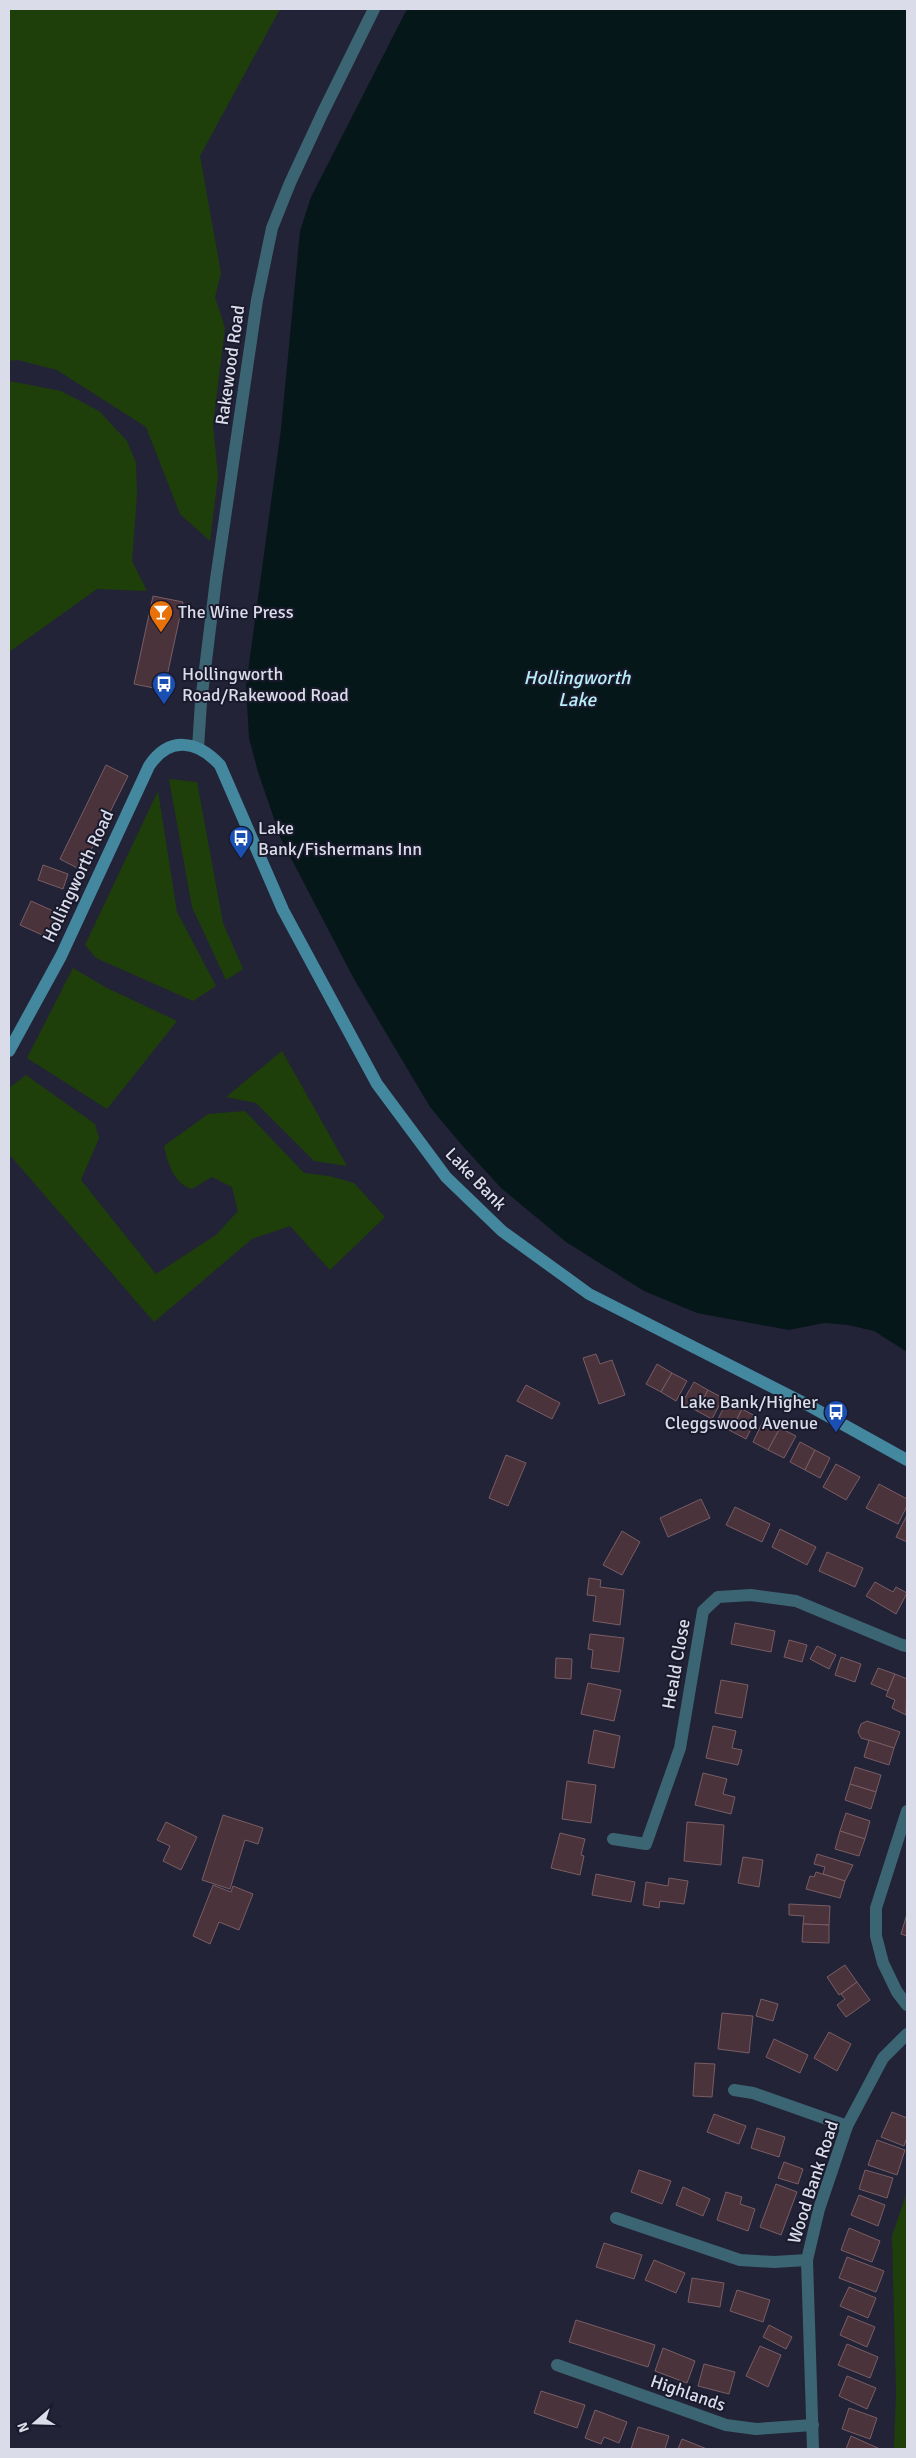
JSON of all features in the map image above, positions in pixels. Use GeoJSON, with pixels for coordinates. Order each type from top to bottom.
{"type":"FeatureCollection","features":[{"type":"Feature","properties":{"kind":"main road","name":"Hollingworth Road"},"geometry":{"type":"LineString","coordinates":[[9,1051],[61,956],[149,766],[157,754],[167,748],[179,745],[198,748]]}},
{"type":"Feature","properties":{"kind":"main road","name":"Lake Bank"},"geometry":{"type":"LineString","coordinates":[[198,748],[210,755],[220,766],[283,910],[377,1084],[446,1177],[502,1231],[589,1294],[808,1405],[907,1460]]}},
{"type":"Feature","properties":{"kind":"street","name":"Rakewood Road"},"geometry":{"type":"LineString","coordinates":[[198,748],[201,702],[216,579],[257,300],[272,228],[298,166],[374,9]]}},
{"type":"Feature","properties":{"kind":"street","name":"Heald Close"},"geometry":{"type":"LineString","coordinates":[[613,1839],[646,1844],[680,1748],[703,1611],[718,1597],[751,1595],[796,1601],[907,1646]]}},
{"type":"Feature","properties":{"kind":"street"},"geometry":{"type":"LineString","coordinates":[[907,1811],[876,1908],[876,1936],[883,1963],[897,1992],[907,2004]]}},
{"type":"Feature","properties":{"kind":"street","name":"Wood Bank Road"},"geometry":{"type":"LineString","coordinates":[[813,2449],[807,2260],[819,2209],[848,2126],[883,2058],[907,2034]]}},
{"type":"Feature","properties":{"kind":"street"},"geometry":{"type":"LineString","coordinates":[[734,2090],[753,2093],[848,2126]]}},
{"type":"Feature","properties":{"kind":"street"},"geometry":{"type":"LineString","coordinates":[[616,2218],[740,2260],[774,2262],[807,2260]]}},
{"type":"Feature","properties":{"kind":"street","name":"Highlands"},"geometry":{"type":"LineString","coordinates":[[557,2365],[726,2425],[756,2429],[813,2425]]}},
{"type":"Feature","properties":{"kind":"green space"},"geometry":{"type":"Polygon","coordinates":[[[9,9],[280,9],[200,156],[221,273],[215,297],[225,328],[213,425],[218,476],[210,541],[180,514],[146,427],[57,370],[18,360],[9,361],[9,9]]]}},
{"type":"Feature","properties":{"kind":"green space"},"geometry":{"type":"Polygon","coordinates":[[[9,381],[61,391],[99,411],[127,441],[136,463],[137,494],[132,561],[147,591],[97,589],[9,652],[9,381]]]}},
{"type":"Feature","properties":{"kind":"green space"},"geometry":{"type":"Polygon","coordinates":[[[169,779],[197,782],[223,923],[243,969],[226,980],[192,907],[169,779]]]}},
{"type":"Feature","properties":{"kind":"green space"},"geometry":{"type":"Polygon","coordinates":[[[158,791],[177,912],[216,986],[193,1001],[96,958],[85,945],[158,791]]]}},
{"type":"Feature","properties":{"kind":"green space"},"geometry":{"type":"Polygon","coordinates":[[[73,968],[107,988],[177,1021],[107,1109],[27,1058],[73,968]]]}},
{"type":"Feature","properties":{"kind":"green space"},"geometry":{"type":"Polygon","coordinates":[[[282,1051],[347,1166],[314,1161],[256,1103],[226,1097],[282,1051]]]}},
{"type":"Feature","properties":{"kind":"green space"},"geometry":{"type":"Polygon","coordinates":[[[26,1075],[95,1124],[99,1138],[81,1180],[156,1274],[216,1235],[238,1211],[232,1187],[212,1177],[192,1189],[180,1182],[172,1172],[167,1159],[164,1146],[208,1114],[245,1111],[304,1173],[329,1176],[354,1183],[385,1217],[330,1270],[290,1226],[252,1239],[154,1322],[9,1154],[9,1088],[26,1075]]]}},
{"type":"Feature","properties":{"kind":"green space"},"geometry":{"type":"Polygon","coordinates":[[[907,2192],[907,2449],[894,2449],[896,2392],[892,2236],[907,2192]]]}},
{"type":"Feature","properties":{"kind":"water","name":"Hollingworth Lake"},"geometry":{"type":"Polygon","coordinates":[[[407,9],[907,9],[907,1352],[874,1331],[848,1325],[824,1323],[789,1330],[697,1313],[644,1291],[566,1242],[501,1188],[430,1107],[354,979],[281,839],[258,772],[249,738],[246,686],[281,429],[300,231],[311,197],[407,9]]]}},
{"type":"Feature","properties":{"kind":"building","name":"The Wine Press"},"geometry":{"type":"Polygon","coordinates":[[[153,596],[183,602],[164,690],[134,684],[153,596]]]}},
{"type":"Feature","properties":{"kind":"building"},"geometry":{"type":"Polygon","coordinates":[[[106,765],[128,776],[81,870],[60,859],[106,765]]]}},
{"type":"Feature","properties":{"kind":"building"},"geometry":{"type":"Polygon","coordinates":[[[43,865],[68,874],[63,889],[38,880],[43,865]]]}},
{"type":"Feature","properties":{"kind":"building"},"geometry":{"type":"Polygon","coordinates":[[[31,901],[60,914],[49,938],[20,925],[31,901]]]}},
{"type":"Feature","properties":{"kind":"building"},"geometry":{"type":"Polygon","coordinates":[[[596,1354],[600,1364],[612,1360],[625,1395],[599,1404],[583,1358],[596,1354]]]}},
{"type":"Feature","properties":{"kind":"building"},"geometry":{"type":"Polygon","coordinates":[[[657,1364],[672,1373],[661,1392],[646,1384],[657,1364]]]}},
{"type":"Feature","properties":{"kind":"building"},"geometry":{"type":"Polygon","coordinates":[[[672,1373],[687,1381],[676,1401],[661,1392],[672,1373]]]}},
{"type":"Feature","properties":{"kind":"building"},"geometry":{"type":"Polygon","coordinates":[[[694,1382],[708,1390],[697,1411],[682,1403],[694,1382]]]}},
{"type":"Feature","properties":{"kind":"building"},"geometry":{"type":"Polygon","coordinates":[[[526,1385],[560,1403],[552,1419],[517,1401],[526,1385]]]}},
{"type":"Feature","properties":{"kind":"building"},"geometry":{"type":"Polygon","coordinates":[[[708,1390],[723,1398],[712,1419],[697,1411],[708,1390]]]}},
{"type":"Feature","properties":{"kind":"building"},"geometry":{"type":"Polygon","coordinates":[[[727,1401],[742,1409],[731,1431],[716,1423],[727,1401]]]}},
{"type":"Feature","properties":{"kind":"building"},"geometry":{"type":"Polygon","coordinates":[[[742,1409],[757,1417],[746,1439],[731,1431],[742,1409]]]}},
{"type":"Feature","properties":{"kind":"building"},"geometry":{"type":"Polygon","coordinates":[[[764,1419],[780,1428],[768,1450],[753,1442],[764,1419]]]}},
{"type":"Feature","properties":{"kind":"building"},"geometry":{"type":"Polygon","coordinates":[[[780,1428],[796,1436],[784,1458],[768,1450],[780,1428]]]}},
{"type":"Feature","properties":{"kind":"building"},"geometry":{"type":"Polygon","coordinates":[[[800,1442],[815,1450],[805,1470],[790,1462],[800,1442]]]}},
{"type":"Feature","properties":{"kind":"building"},"geometry":{"type":"Polygon","coordinates":[[[815,1450],[830,1458],[820,1478],[805,1470],[815,1450]]]}},
{"type":"Feature","properties":{"kind":"building"},"geometry":{"type":"Polygon","coordinates":[[[506,1455],[526,1463],[508,1506],[489,1498],[506,1455]]]}},
{"type":"Feature","properties":{"kind":"building"},"geometry":{"type":"Polygon","coordinates":[[[836,1464],[860,1477],[846,1500],[823,1487],[836,1464]]]}},
{"type":"Feature","properties":{"kind":"building"},"geometry":{"type":"Polygon","coordinates":[[[879,1484],[907,1499],[907,1506],[898,1524],[866,1508],[879,1484]]]}},
{"type":"Feature","properties":{"kind":"building"},"geometry":{"type":"Polygon","coordinates":[[[701,1499],[710,1518],[668,1537],[660,1518],[701,1499]]]}},
{"type":"Feature","properties":{"kind":"building"},"geometry":{"type":"Polygon","coordinates":[[[735,1507],[770,1524],[762,1542],[726,1525],[735,1507]]]}},
{"type":"Feature","properties":{"kind":"building"},"geometry":{"type":"Polygon","coordinates":[[[907,1515],[907,1542],[896,1537],[907,1515]]]}},
{"type":"Feature","properties":{"kind":"building"},"geometry":{"type":"Polygon","coordinates":[[[780,1529],[816,1547],[807,1565],[772,1547],[780,1529]]]}},
{"type":"Feature","properties":{"kind":"building"},"geometry":{"type":"Polygon","coordinates":[[[622,1531],[640,1542],[622,1575],[603,1565],[622,1531]]]}},
{"type":"Feature","properties":{"kind":"building"},"geometry":{"type":"Polygon","coordinates":[[[827,1552],[863,1568],[855,1587],[819,1571],[827,1552]]]}},
{"type":"Feature","properties":{"kind":"building"},"geometry":{"type":"Polygon","coordinates":[[[589,1578],[601,1580],[600,1587],[624,1590],[620,1625],[593,1621],[596,1596],[587,1595],[589,1578]]]}},
{"type":"Feature","properties":{"kind":"building"},"geometry":{"type":"Polygon","coordinates":[[[875,1582],[893,1592],[896,1587],[907,1593],[896,1614],[866,1596],[875,1582]]]}},
{"type":"Feature","properties":{"kind":"building"},"geometry":{"type":"Polygon","coordinates":[[[735,1623],[775,1631],[771,1652],[731,1644],[735,1623]]]}},
{"type":"Feature","properties":{"kind":"building"},"geometry":{"type":"Polygon","coordinates":[[[590,1634],[624,1638],[619,1672],[591,1668],[593,1650],[588,1649],[590,1634]]]}},
{"type":"Feature","properties":{"kind":"building"},"geometry":{"type":"Polygon","coordinates":[[[789,1640],[807,1645],[802,1662],[784,1657],[789,1640]]]}},
{"type":"Feature","properties":{"kind":"building"},"geometry":{"type":"Polygon","coordinates":[[[817,1646],[836,1655],[829,1669],[810,1659],[817,1646]]]}},
{"type":"Feature","properties":{"kind":"building"},"geometry":{"type":"Polygon","coordinates":[[[841,1657],[861,1664],[855,1682],[835,1675],[841,1657]]]}},
{"type":"Feature","properties":{"kind":"building"},"geometry":{"type":"Polygon","coordinates":[[[556,1658],[572,1659],[571,1679],[555,1678],[556,1658]]]}},
{"type":"Feature","properties":{"kind":"building"},"geometry":{"type":"Polygon","coordinates":[[[878,1668],[895,1674],[888,1691],[871,1684],[878,1668]]]}},
{"type":"Feature","properties":{"kind":"building"},"geometry":{"type":"Polygon","coordinates":[[[895,1674],[907,1679],[906,1715],[892,1708],[895,1700],[886,1696],[895,1674]]]}},
{"type":"Feature","properties":{"kind":"building"},"geometry":{"type":"Polygon","coordinates":[[[721,1680],[748,1685],[742,1718],[715,1713],[721,1680]]]}},
{"type":"Feature","properties":{"kind":"building"},"geometry":{"type":"Polygon","coordinates":[[[588,1683],[621,1690],[614,1721],[581,1714],[588,1683]]]}},
{"type":"Feature","properties":{"kind":"building"},"geometry":{"type":"Polygon","coordinates":[[[867,1721],[900,1732],[894,1748],[861,1738],[858,1732],[861,1724],[867,1721]]]}},
{"type":"Feature","properties":{"kind":"building"},"geometry":{"type":"Polygon","coordinates":[[[713,1726],[736,1731],[732,1748],[742,1750],[738,1765],[706,1758],[713,1726]]]}},
{"type":"Feature","properties":{"kind":"building"},"geometry":{"type":"Polygon","coordinates":[[[594,1730],[620,1736],[614,1768],[588,1763],[594,1730]]]}},
{"type":"Feature","properties":{"kind":"building"},"geometry":{"type":"Polygon","coordinates":[[[869,1740],[894,1748],[889,1765],[864,1757],[869,1740]]]}},
{"type":"Feature","properties":{"kind":"building"},"geometry":{"type":"Polygon","coordinates":[[[855,1767],[881,1775],[876,1792],[850,1784],[855,1767]]]}},
{"type":"Feature","properties":{"kind":"building"},"geometry":{"type":"Polygon","coordinates":[[[703,1773],[727,1779],[723,1794],[735,1797],[731,1814],[695,1805],[703,1773]]]}},
{"type":"Feature","properties":{"kind":"building"},"geometry":{"type":"Polygon","coordinates":[[[567,1781],[596,1785],[591,1823],[562,1819],[567,1781]]]}},
{"type":"Feature","properties":{"kind":"building"},"geometry":{"type":"Polygon","coordinates":[[[850,1784],[876,1792],[871,1809],[845,1800],[850,1784]]]}},
{"type":"Feature","properties":{"kind":"building"},"geometry":{"type":"Polygon","coordinates":[[[846,1813],[870,1821],[865,1839],[840,1831],[846,1813]]]}},
{"type":"Feature","properties":{"kind":"building"},"geometry":{"type":"Polygon","coordinates":[[[223,1815],[263,1828],[258,1844],[245,1840],[230,1889],[202,1880],[223,1815]]]}},
{"type":"Feature","properties":{"kind":"building"},"geometry":{"type":"Polygon","coordinates":[[[166,1822],[197,1837],[181,1870],[163,1861],[170,1846],[157,1840],[166,1822]]]}},
{"type":"Feature","properties":{"kind":"building"},"geometry":{"type":"Polygon","coordinates":[[[687,1822],[724,1825],[721,1865],[684,1861],[687,1822]]]}},
{"type":"Feature","properties":{"kind":"building"},"geometry":{"type":"Polygon","coordinates":[[[840,1831],[865,1839],[859,1856],[835,1849],[840,1831]]]}},
{"type":"Feature","properties":{"kind":"building"},"geometry":{"type":"Polygon","coordinates":[[[560,1833],[585,1839],[581,1855],[584,1856],[580,1875],[551,1868],[560,1833]]]}},
{"type":"Feature","properties":{"kind":"building"},"geometry":{"type":"Polygon","coordinates":[[[817,1854],[853,1865],[845,1881],[823,1874],[825,1867],[814,1864],[817,1854]]]}},
{"type":"Feature","properties":{"kind":"building"},"geometry":{"type":"Polygon","coordinates":[[[743,1857],[763,1860],[759,1887],[738,1883],[743,1857]]]}},
{"type":"Feature","properties":{"kind":"building"},"geometry":{"type":"Polygon","coordinates":[[[816,1872],[845,1881],[840,1898],[806,1889],[810,1876],[814,1877],[816,1872]]]}},
{"type":"Feature","properties":{"kind":"building"},"geometry":{"type":"Polygon","coordinates":[[[596,1874],[635,1882],[631,1902],[592,1895],[596,1874]]]}},
{"type":"Feature","properties":{"kind":"building"},"geometry":{"type":"Polygon","coordinates":[[[669,1878],[688,1881],[684,1904],[660,1901],[659,1908],[643,1905],[646,1882],[668,1886],[669,1878]]]}},
{"type":"Feature","properties":{"kind":"building"},"geometry":{"type":"Polygon","coordinates":[[[213,1885],[231,1892],[233,1886],[253,1894],[239,1930],[219,1922],[210,1944],[193,1936],[213,1885]]]}},
{"type":"Feature","properties":{"kind":"building"},"geometry":{"type":"Polygon","coordinates":[[[789,1904],[830,1906],[829,1925],[803,1924],[804,1916],[789,1915],[789,1904]]]}},
{"type":"Feature","properties":{"kind":"building"},"geometry":{"type":"Polygon","coordinates":[[[907,1914],[907,1936],[901,1934],[907,1914]]]}},
{"type":"Feature","properties":{"kind":"building"},"geometry":{"type":"Polygon","coordinates":[[[803,1924],[829,1925],[829,1943],[802,1942],[803,1924]]]}},
{"type":"Feature","properties":{"kind":"building"},"geometry":{"type":"Polygon","coordinates":[[[845,1965],[857,1982],[839,1995],[827,1977],[845,1965]]]}},
{"type":"Feature","properties":{"kind":"building"},"geometry":{"type":"Polygon","coordinates":[[[857,1982],[870,2000],[846,2017],[837,2005],[845,1999],[841,1994],[857,1982]]]}},
{"type":"Feature","properties":{"kind":"building"},"geometry":{"type":"Polygon","coordinates":[[[761,1999],[778,2004],[773,2021],[756,2016],[761,1999]]]}},
{"type":"Feature","properties":{"kind":"building"},"geometry":{"type":"Polygon","coordinates":[[[722,2013],[753,2016],[749,2053],[718,2049],[722,2013]]]}},
{"type":"Feature","properties":{"kind":"building"},"geometry":{"type":"Polygon","coordinates":[[[829,2032],[851,2044],[837,2071],[814,2058],[829,2032]]]}},
{"type":"Feature","properties":{"kind":"building"},"geometry":{"type":"Polygon","coordinates":[[[774,2039],[808,2055],[800,2073],[766,2057],[774,2039]]]}},
{"type":"Feature","properties":{"kind":"building"},"geometry":{"type":"Polygon","coordinates":[[[695,2063],[715,2064],[712,2097],[693,2096],[695,2063]]]}},
{"type":"Feature","properties":{"kind":"building"},"geometry":{"type":"Polygon","coordinates":[[[892,2112],[907,2118],[907,2137],[904,2146],[881,2137],[892,2112]]]}},
{"type":"Feature","properties":{"kind":"building"},"geometry":{"type":"Polygon","coordinates":[[[714,2114],[746,2126],[739,2144],[707,2132],[714,2114]]]}},
{"type":"Feature","properties":{"kind":"building"},"geometry":{"type":"Polygon","coordinates":[[[757,2128],[785,2137],[779,2157],[751,2148],[757,2128]]]}},
{"type":"Feature","properties":{"kind":"building"},"geometry":{"type":"Polygon","coordinates":[[[877,2140],[905,2150],[897,2175],[868,2165],[877,2140]]]}},
{"type":"Feature","properties":{"kind":"building"},"geometry":{"type":"Polygon","coordinates":[[[784,2162],[803,2169],[798,2184],[778,2178],[784,2162]]]}},
{"type":"Feature","properties":{"kind":"building"},"geometry":{"type":"Polygon","coordinates":[[[639,2170],[671,2181],[662,2204],[631,2192],[639,2170]]]}},
{"type":"Feature","properties":{"kind":"building"},"geometry":{"type":"Polygon","coordinates":[[[865,2170],[893,2178],[887,2198],[859,2189],[865,2170]]]}},
{"type":"Feature","properties":{"kind":"building"},"geometry":{"type":"Polygon","coordinates":[[[776,2184],[797,2192],[781,2235],[760,2227],[776,2184]]]}},
{"type":"Feature","properties":{"kind":"building"},"geometry":{"type":"Polygon","coordinates":[[[683,2187],[710,2199],[703,2216],[676,2205],[683,2187]]]}},
{"type":"Feature","properties":{"kind":"building"},"geometry":{"type":"Polygon","coordinates":[[[726,2192],[742,2197],[740,2204],[755,2209],[748,2231],[717,2220],[726,2192]]]}},
{"type":"Feature","properties":{"kind":"building"},"geometry":{"type":"Polygon","coordinates":[[[859,2195],[885,2205],[878,2226],[851,2215],[859,2195]]]}},
{"type":"Feature","properties":{"kind":"building"},"geometry":{"type":"Polygon","coordinates":[[[849,2228],[880,2241],[872,2262],[841,2250],[849,2228]]]}},
{"type":"Feature","properties":{"kind":"building"},"geometry":{"type":"Polygon","coordinates":[[[604,2243],[642,2255],[634,2279],[596,2267],[604,2243]]]}},
{"type":"Feature","properties":{"kind":"building"},"geometry":{"type":"Polygon","coordinates":[[[847,2257],[884,2271],[876,2292],[839,2278],[847,2257]]]}},
{"type":"Feature","properties":{"kind":"building"},"geometry":{"type":"Polygon","coordinates":[[[654,2260],[685,2273],[676,2293],[645,2280],[654,2260]]]}},
{"type":"Feature","properties":{"kind":"building"},"geometry":{"type":"Polygon","coordinates":[[[692,2278],[724,2283],[720,2307],[688,2302],[692,2278]]]}},
{"type":"Feature","properties":{"kind":"building"},"geometry":{"type":"Polygon","coordinates":[[[849,2287],[876,2298],[868,2318],[840,2306],[849,2287]]]}},
{"type":"Feature","properties":{"kind":"building"},"geometry":{"type":"Polygon","coordinates":[[[737,2290],[770,2300],[763,2322],[730,2311],[737,2290]]]}},
{"type":"Feature","properties":{"kind":"building"},"geometry":{"type":"Polygon","coordinates":[[[848,2316],[875,2327],[867,2347],[840,2335],[848,2316]]]}},
{"type":"Feature","properties":{"kind":"building"},"geometry":{"type":"Polygon","coordinates":[[[576,2320],[655,2345],[648,2367],[569,2342],[576,2320]]]}},
{"type":"Feature","properties":{"kind":"building"},"geometry":{"type":"Polygon","coordinates":[[[769,2325],[792,2337],[786,2349],[763,2337],[769,2325]]]}},
{"type":"Feature","properties":{"kind":"building"},"geometry":{"type":"Polygon","coordinates":[[[847,2344],[878,2357],[870,2378],[838,2365],[847,2344]]]}},
{"type":"Feature","properties":{"kind":"building"},"geometry":{"type":"Polygon","coordinates":[[[760,2346],[781,2355],[768,2387],[746,2376],[760,2346]]]}},
{"type":"Feature","properties":{"kind":"building"},"geometry":{"type":"Polygon","coordinates":[[[663,2348],[695,2361],[687,2383],[655,2371],[663,2348]]]}},
{"type":"Feature","properties":{"kind":"building"},"geometry":{"type":"Polygon","coordinates":[[[704,2364],[735,2372],[729,2394],[698,2386],[704,2364]]]}},
{"type":"Feature","properties":{"kind":"building"},"geometry":{"type":"Polygon","coordinates":[[[847,2376],[876,2388],[867,2409],[839,2396],[847,2376]]]}},
{"type":"Feature","properties":{"kind":"building"},"geometry":{"type":"Polygon","coordinates":[[[541,2391],[585,2405],[577,2428],[534,2413],[541,2391]]]}},
{"type":"Feature","properties":{"kind":"building"},"geometry":{"type":"Polygon","coordinates":[[[849,2408],[877,2418],[870,2439],[842,2429],[849,2408]]]}},
{"type":"Feature","properties":{"kind":"building"},"geometry":{"type":"Polygon","coordinates":[[[595,2410],[627,2422],[619,2443],[604,2437],[601,2444],[585,2438],[595,2410]]]}},
{"type":"Feature","properties":{"kind":"building"},"geometry":{"type":"Polygon","coordinates":[[[638,2427],[669,2436],[665,2449],[631,2449],[638,2427]]]}},
{"type":"Feature","properties":{"kind":"building"},"geometry":{"type":"Polygon","coordinates":[[[851,2436],[880,2449],[846,2449],[851,2436]]]}},
{"type":"Feature","properties":{"kind":"building"},"geometry":{"type":"Polygon","coordinates":[[[682,2439],[707,2449],[678,2449],[682,2439]]]}},
{"type":"Feature","properties":{"kind":"place","name":"The Wine Press"},"geometry":{"type":"Point","coordinates":[161,633]}},
{"type":"Feature","properties":{"kind":"place","name":"Hollingworth Road/Rakewood Road"},"geometry":{"type":"Point","coordinates":[164,705]}},
{"type":"Feature","properties":{"kind":"place","name":"Lake Bank/Fishermans Inn"},"geometry":{"type":"Point","coordinates":[241,859]}},
{"type":"Feature","properties":{"kind":"place","name":"Lake Bank/Higher Cleggswood Avenue"},"geometry":{"type":"Point","coordinates":[836,1433]}}]}
